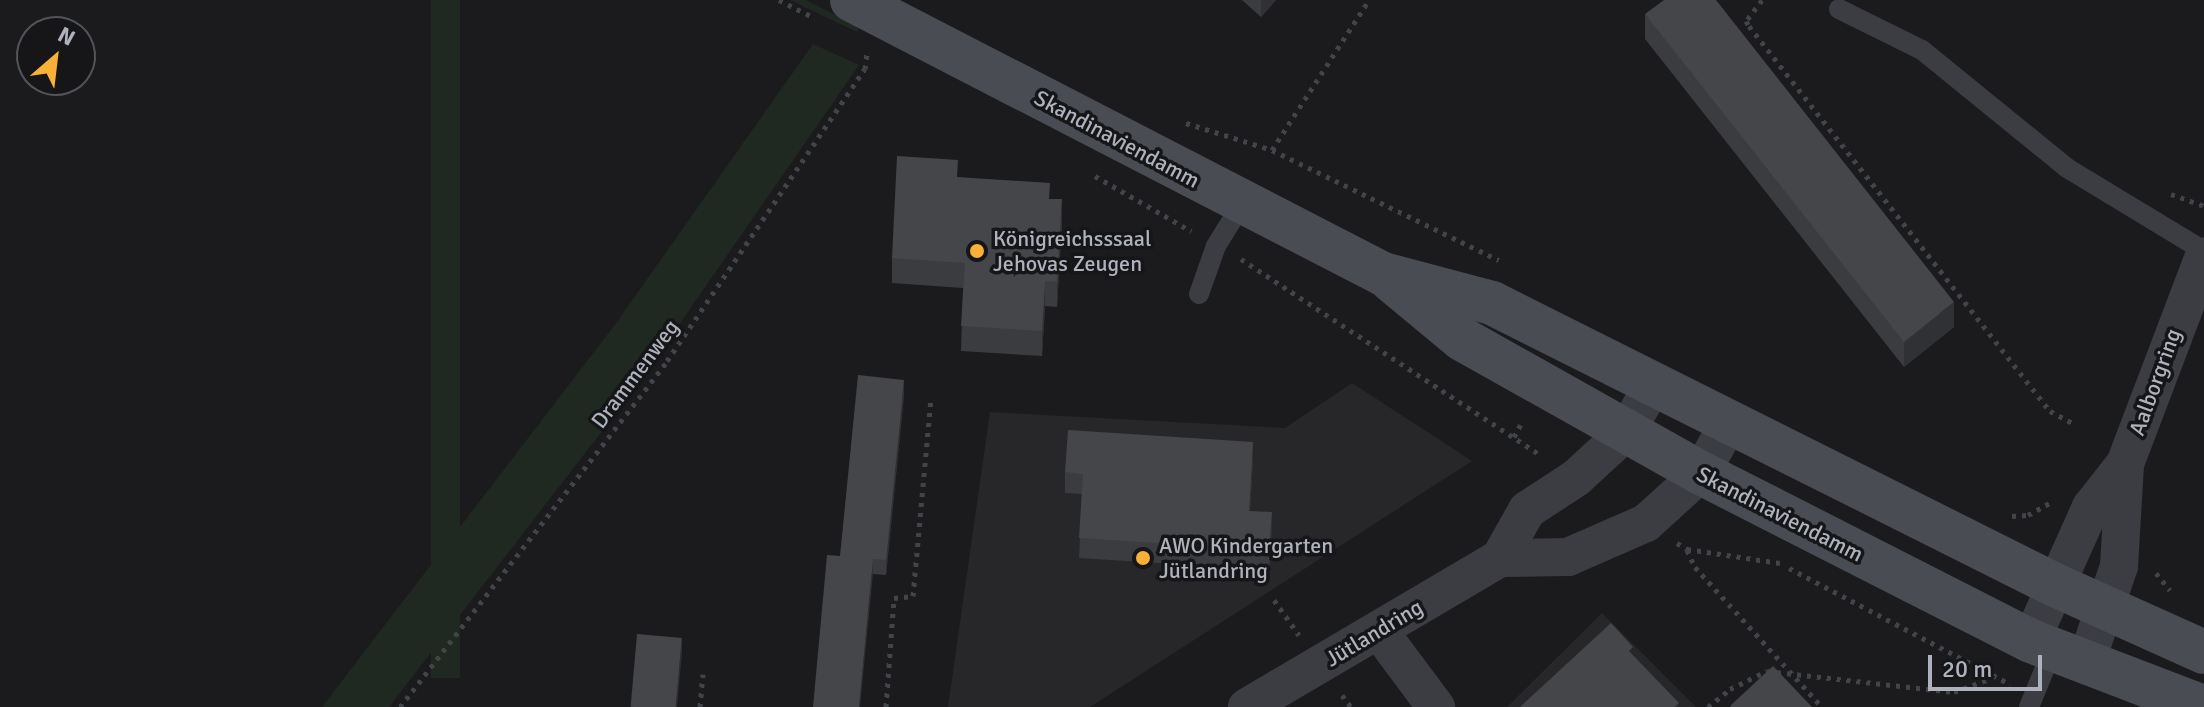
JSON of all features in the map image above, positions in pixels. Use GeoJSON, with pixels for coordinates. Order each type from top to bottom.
{"type":"FeatureCollection","features":[{"type":"Feature","properties":{"kind":"street","name":"Skandinaviendamm"},"geometry":{"type":"LineString","coordinates":[[852,0],[1242,204],[1383,274],[1483,299],[2105,610],[2204,652]]}},
{"type":"Feature","properties":{"kind":"street","name":"Aalborgring"},"geometry":{"type":"LineString","coordinates":[[2056,652],[2055,585],[2091,507],[2125,464],[2204,254]]}},
{"type":"Feature","properties":{"kind":"street","name":"Skandinaviendamm"},"geometry":{"type":"LineString","coordinates":[[1383,274],[1462,339],[1701,473],[2056,652],[2203,707]]}},
{"type":"Feature","properties":{"kind":"street","name":"Jütlandring"},"geometry":{"type":"LineString","coordinates":[[1247,707],[1380,632],[1500,558],[1527,510],[1576,478],[1626,432],[1653,385]]}},
{"type":"Feature","properties":{"kind":"street"},"geometry":{"type":"LineString","coordinates":[[1500,558],[1568,557],[1646,523],[1701,473],[1728,424]]}},
{"type":"Feature","properties":{"kind":"street","name":"Aalborgring"},"geometry":{"type":"LineString","coordinates":[[2056,652],[2105,610],[2125,523],[2125,464]]}},
{"type":"Feature","properties":{"kind":"street"},"geometry":{"type":"LineString","coordinates":[[1380,632],[1436,707]]}},
{"type":"Feature","properties":{"kind":"lane"},"geometry":{"type":"LineString","coordinates":[[1839,9],[1922,50],[2078,175],[2204,254]]}},
{"type":"Feature","properties":{"kind":"lane"},"geometry":{"type":"LineString","coordinates":[[1199,294],[1216,246],[1242,204]]}},
{"type":"Feature","properties":{"kind":"lane"},"geometry":{"type":"LineString","coordinates":[[2032,701],[2056,652]]}},
{"type":"Feature","properties":{"kind":"path"},"geometry":{"type":"LineString","coordinates":[[1369,0],[1272,150],[1509,264]]}},
{"type":"Feature","properties":{"kind":"path"},"geometry":{"type":"LineString","coordinates":[[1762,0],[1746,21],[1749,26],[2050,411],[2074,424]]}},
{"type":"Feature","properties":{"kind":"path"},"geometry":{"type":"LineString","coordinates":[[1739,34],[1749,26]]}},
{"type":"Feature","properties":{"kind":"path","name":"Drammenweg"},"geometry":{"type":"LineString","coordinates":[[400,707],[667,361],[865,69],[868,43]]}},
{"type":"Feature","properties":{"kind":"path"},"geometry":{"type":"LineString","coordinates":[[1799,112],[1808,105]]}},
{"type":"Feature","properties":{"kind":"path"},"geometry":{"type":"LineString","coordinates":[[1863,193],[1872,185]]}},
{"type":"Feature","properties":{"kind":"path"},"geometry":{"type":"LineString","coordinates":[[2157,188],[2204,206]]}},
{"type":"Feature","properties":{"kind":"path"},"geometry":{"type":"LineString","coordinates":[[1927,274],[1936,267]]}},
{"type":"Feature","properties":{"kind":"path"},"geometry":{"type":"LineString","coordinates":[[886,707],[894,598],[913,596],[931,399]]}},
{"type":"Feature","properties":{"kind":"path"},"geometry":{"type":"LineString","coordinates":[[1818,706],[1695,567],[1687,549],[1778,562],[2032,701]]}},
{"type":"Feature","properties":{"kind":"path"},"geometry":{"type":"LineString","coordinates":[[1708,707],[1748,679],[1785,669],[1954,692],[1993,677]]}},
{"type":"Feature","properties":{"kind":"path"},"geometry":{"type":"LineString","coordinates":[[700,707],[703,674]]}},
{"type":"Feature","properties":{"kind":"shaded area"},"geometry":{"type":"Polygon","coordinates":[[[431,0],[460,0],[460,678],[431,678],[431,0]]]}},
{"type":"Feature","properties":{"kind":"shaded area"},"geometry":{"type":"Polygon","coordinates":[[[790,0],[806,0],[859,27],[857,32],[790,0]]]}},
{"type":"Feature","properties":{"kind":"shaded area"},"geometry":{"type":"Polygon","coordinates":[[[813,44],[859,65],[633,391],[389,707],[322,707],[614,326],[813,44]]]}},
{"type":"Feature","properties":{"kind":"shaded area","name":"AWO Kindergarten Jütlandring"},"geometry":{"type":"Polygon","coordinates":[[[1352,383],[1472,461],[1090,707],[948,707],[990,412],[1285,428],[1352,383]]]}},
{"type":"Feature","properties":{"kind":"shaded area"},"geometry":{"type":"Polygon","coordinates":[[[1602,613],[1696,707],[1507,707],[1602,613]]]}},
{"type":"Feature","properties":{"kind":"building"},"geometry":{"type":"Polygon","coordinates":[[[1664,0],[1716,0],[1954,302],[1904,342],[1645,14],[1664,0]]]}},
{"type":"Feature","properties":{"kind":"building","name":"Königreichsssaal Jehovas Zeugen"},"geometry":{"type":"Polygon","coordinates":[[[897,156],[958,160],[957,177],[1050,183],[1049,199],[1062,199],[1057,282],[1045,281],[1042,331],[961,326],[965,263],[892,258],[897,156]]]}},
{"type":"Feature","properties":{"kind":"building"},"geometry":{"type":"Polygon","coordinates":[[[858,375],[904,380],[886,560],[873,559],[859,707],[813,707],[827,555],[840,556],[858,375]]]}},
{"type":"Feature","properties":{"kind":"building"},"geometry":{"type":"Polygon","coordinates":[[[1068,430],[1253,442],[1249,511],[1272,512],[1269,550],[1079,538],[1083,474],[1065,472],[1068,430]]]}},
{"type":"Feature","properties":{"kind":"building"},"geometry":{"type":"Polygon","coordinates":[[[1611,623],[1633,647],[1629,651],[1679,703],[1675,707],[1520,707],[1611,623]]]}},
{"type":"Feature","properties":{"kind":"building"},"geometry":{"type":"Polygon","coordinates":[[[637,634],[682,638],[676,707],[631,707],[637,634]]]}},
{"type":"Feature","properties":{"kind":"building"},"geometry":{"type":"Polygon","coordinates":[[[1773,666],[1812,707],[1730,706],[1773,666]]]}},
{"type":"Feature","properties":{"kind":"place","name":"Königreichsssaal Jehovas Zeugen"},"geometry":{"type":"Point","coordinates":[977,251]}},
{"type":"Feature","properties":{"kind":"place","name":"AWO Kindergarten Jütlandring"},"geometry":{"type":"Point","coordinates":[1143,558]}}]}
